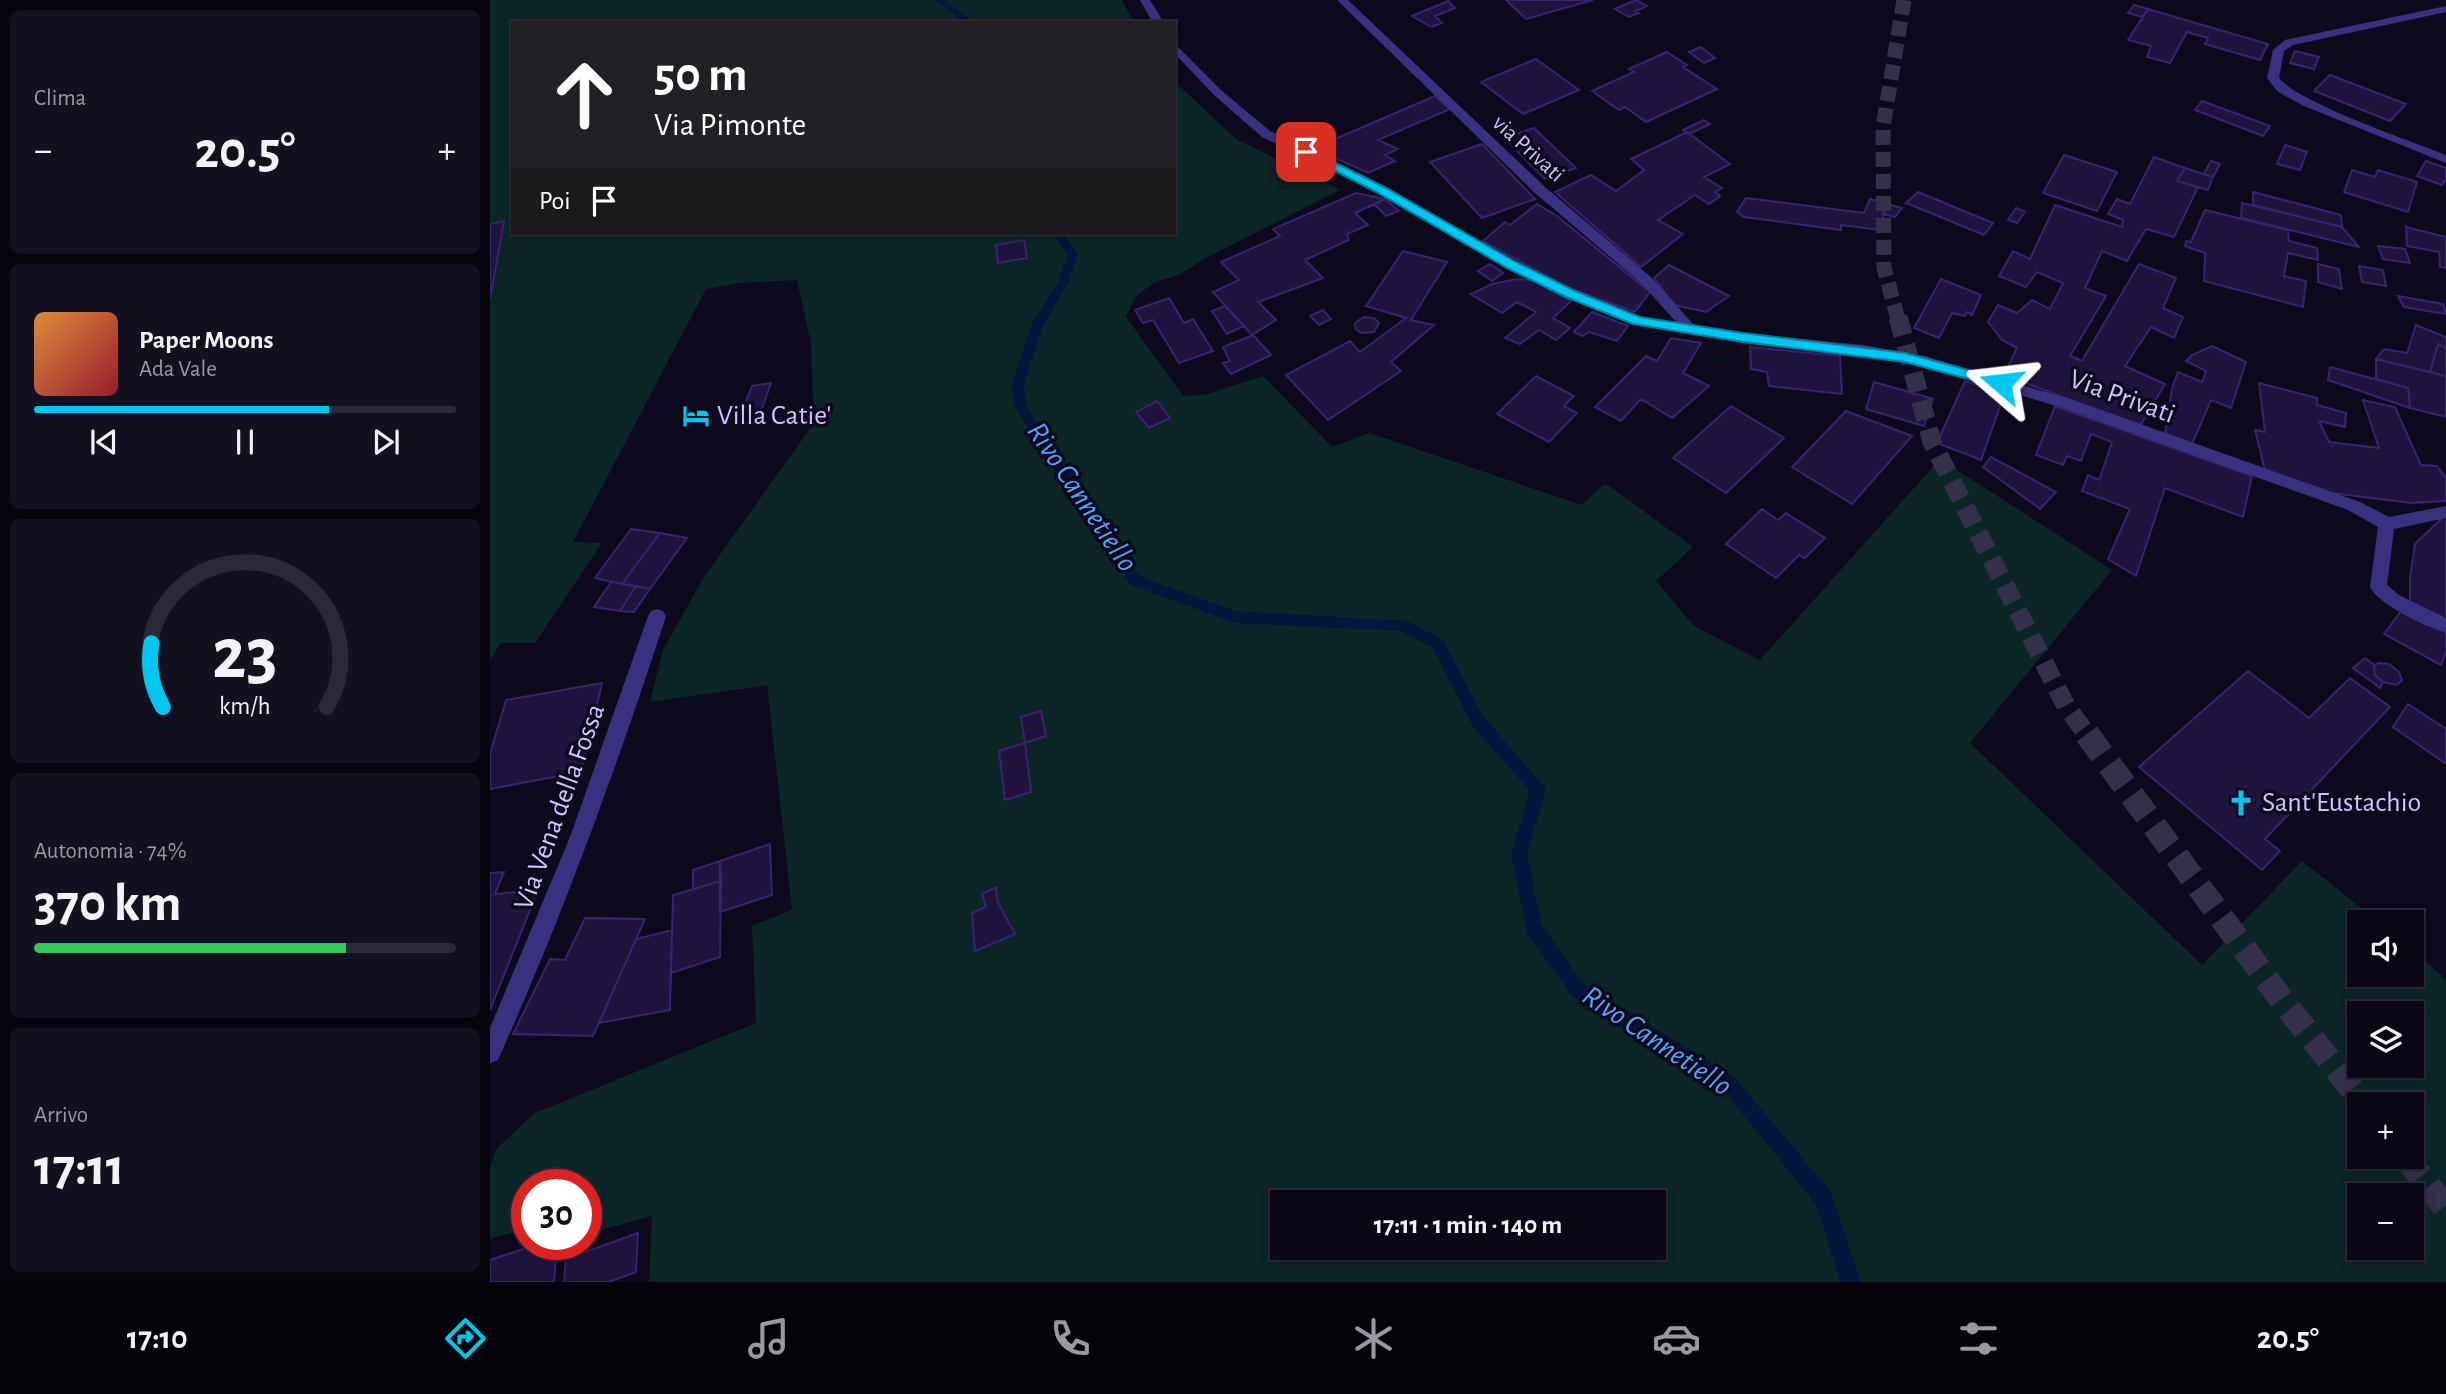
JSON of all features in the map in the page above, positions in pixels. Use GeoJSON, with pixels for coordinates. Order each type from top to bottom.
{"type":"FeatureCollection","features":[{"type":"Feature","properties":{"kind":"street"},"geometry":{"type":"LineString","coordinates":[[1145,0],[1158,21]]}},
{"type":"Feature","properties":{"kind":"street","name":"via Privati"},"geometry":{"type":"LineString","coordinates":[[1342,0],[1512,164],[1646,280],[1688,327]]}},
{"type":"Feature","properties":{"kind":"street"},"geometry":{"type":"LineString","coordinates":[[2446,9],[2289,42],[2279,50],[2273,78],[2282,90],[2308,103],[2446,159]]}},
{"type":"Feature","properties":{"kind":"street","name":"Via Privati"},"geometry":{"type":"LineString","coordinates":[[1176,48],[1218,93],[1266,134],[1382,190],[1511,265],[1571,294],[1638,321],[1743,338],[1863,350],[1926,361],[2071,405],[2354,506],[2387,524]]}},
{"type":"Feature","properties":{"kind":"street"},"geometry":{"type":"LineString","coordinates":[[2446,512],[2387,524],[2378,587],[2393,600],[2446,626]]}},
{"type":"Feature","properties":{"kind":"street","name":"Via Vena della Fossa"},"geometry":{"type":"LineString","coordinates":[[490,1052],[530,967],[609,763],[657,616]]}},
{"type":"Feature","properties":{"kind":"green space"},"geometry":{"type":"Polygon","coordinates":[[[490,0],[1122,0],[1133,21],[511,21],[511,235],[1176,235],[1176,83],[1236,139],[1340,190],[1204,259],[1179,275],[1155,282],[1136,296],[1126,317],[1183,396],[1204,395],[1263,376],[1332,447],[1369,433],[1582,505],[1605,483],[1693,547],[1656,581],[1694,626],[1760,660],[1940,459],[2112,570],[1970,743],[2202,965],[2302,861],[2364,910],[2347,910],[2347,987],[2424,987],[2424,960],[2446,980],[2446,1282],[649,1282],[652,1216],[602,1230],[602,1169],[511,1169],[511,1233],[490,1239],[490,1167],[497,1148],[535,1113],[756,1023],[752,926],[792,910],[767,685],[650,702],[663,650],[704,577],[814,423],[811,344],[797,280],[739,283],[706,289],[573,542],[602,543],[535,643],[501,643],[490,660],[490,0]]]}},
{"type":"Feature","properties":{"kind":"building"},"geometry":{"type":"Polygon","coordinates":[[[1506,0],[1593,0],[1526,19],[1506,0]]]}},
{"type":"Feature","properties":{"kind":"building"},"geometry":{"type":"Polygon","coordinates":[[[1636,0],[1647,6],[1636,11],[1639,13],[1629,17],[1615,9],[1636,0]]]}},
{"type":"Feature","properties":{"kind":"building"},"geometry":{"type":"Polygon","coordinates":[[[1448,1],[1455,8],[1435,16],[1442,23],[1431,27],[1412,16],[1448,1]]]}},
{"type":"Feature","properties":{"kind":"building"},"geometry":{"type":"Polygon","coordinates":[[[2134,5],[2148,9],[2142,17],[2128,13],[2134,5]]]}},
{"type":"Feature","properties":{"kind":"building"},"geometry":{"type":"Polygon","coordinates":[[[2148,9],[2268,44],[2260,60],[2205,44],[2208,38],[2187,32],[2170,63],[2147,57],[2151,46],[2128,40],[2148,9]]]}},
{"type":"Feature","properties":{"kind":"building"},"geometry":{"type":"Polygon","coordinates":[[[1701,47],[1715,58],[1704,63],[1689,52],[1701,47]]]}},
{"type":"Feature","properties":{"kind":"building"},"geometry":{"type":"Polygon","coordinates":[[[2295,51],[2319,57],[2314,69],[2290,63],[2295,51]]]}},
{"type":"Feature","properties":{"kind":"building"},"geometry":{"type":"Polygon","coordinates":[[[1667,52],[1687,65],[1683,67],[1717,89],[1646,122],[1625,107],[1619,110],[1592,91],[1634,72],[1629,69],[1667,52]]]}},
{"type":"Feature","properties":{"kind":"building"},"geometry":{"type":"Polygon","coordinates":[[[1536,59],[1579,90],[1523,114],[1481,82],[1536,59]]]}},
{"type":"Feature","properties":{"kind":"building"},"geometry":{"type":"Polygon","coordinates":[[[2330,75],[2406,104],[2390,121],[2314,91],[2330,75]]]}},
{"type":"Feature","properties":{"kind":"building"},"geometry":{"type":"Polygon","coordinates":[[[1435,96],[1450,109],[1378,140],[1398,149],[1385,155],[1395,161],[1368,173],[1314,148],[1435,96]]]}},
{"type":"Feature","properties":{"kind":"building"},"geometry":{"type":"Polygon","coordinates":[[[2202,101],[2270,126],[2263,136],[2195,110],[2202,101]]]}},
{"type":"Feature","properties":{"kind":"building"},"geometry":{"type":"Polygon","coordinates":[[[1704,120],[1710,124],[1689,134],[1683,130],[1704,120]]]}},
{"type":"Feature","properties":{"kind":"building"},"geometry":{"type":"Polygon","coordinates":[[[1534,128],[1576,168],[1545,179],[1504,138],[1534,128]]]}},
{"type":"Feature","properties":{"kind":"building"},"geometry":{"type":"Polygon","coordinates":[[[1687,132],[1730,164],[1704,177],[1722,188],[1715,192],[1720,196],[1709,204],[1695,195],[1658,220],[1683,234],[1641,267],[1555,192],[1591,175],[1616,191],[1644,170],[1631,159],[1687,132]]]}},
{"type":"Feature","properties":{"kind":"building"},"geometry":{"type":"Polygon","coordinates":[[[1482,144],[1535,199],[1482,218],[1430,162],[1482,144]]]}},
{"type":"Feature","properties":{"kind":"building"},"geometry":{"type":"Polygon","coordinates":[[[2285,145],[2307,152],[2300,170],[2277,164],[2285,145]]]}},
{"type":"Feature","properties":{"kind":"building"},"geometry":{"type":"Polygon","coordinates":[[[2064,155],[2117,172],[2097,211],[2043,193],[2064,155]]]}},
{"type":"Feature","properties":{"kind":"building"},"geometry":{"type":"Polygon","coordinates":[[[2154,157],[2185,168],[2177,181],[2198,187],[2174,237],[2146,229],[2127,261],[2102,251],[2085,288],[2106,296],[2070,356],[2082,361],[2139,264],[2176,278],[2163,308],[2183,317],[2174,338],[2151,327],[2125,366],[2165,384],[2140,426],[2004,375],[2017,348],[2002,340],[1988,322],[1998,305],[2017,313],[2032,300],[2050,309],[2063,283],[2037,272],[2026,287],[1999,276],[2013,251],[2030,259],[2055,205],[2122,227],[2123,220],[2108,214],[2117,199],[2130,204],[2154,157]]]}},
{"type":"Feature","properties":{"kind":"building"},"geometry":{"type":"Polygon","coordinates":[[[2211,161],[2220,164],[2213,177],[2204,174],[2211,161]]]}},
{"type":"Feature","properties":{"kind":"building"},"geometry":{"type":"Polygon","coordinates":[[[2426,161],[2446,168],[2446,178],[2442,185],[2417,176],[2426,161]]]}},
{"type":"Feature","properties":{"kind":"building"},"geometry":{"type":"Polygon","coordinates":[[[2185,168],[2213,177],[2208,190],[2177,181],[2185,168]]]}},
{"type":"Feature","properties":{"kind":"building"},"geometry":{"type":"Polygon","coordinates":[[[2352,170],[2375,177],[2378,170],[2417,182],[2408,212],[2344,192],[2352,170]]]}},
{"type":"Feature","properties":{"kind":"building"},"geometry":{"type":"Polygon","coordinates":[[[1918,192],[1993,223],[1984,235],[1906,203],[1918,192]]]}},
{"type":"Feature","properties":{"kind":"building"},"geometry":{"type":"Polygon","coordinates":[[[2253,192],[2341,215],[2342,227],[2253,205],[2253,192]]]}},
{"type":"Feature","properties":{"kind":"building"},"geometry":{"type":"Polygon","coordinates":[[[1356,193],[1385,199],[1355,213],[1368,225],[1347,234],[1349,240],[1305,260],[1323,278],[1258,302],[1276,320],[1252,335],[1213,292],[1239,280],[1221,262],[1280,236],[1273,229],[1356,193]]]}},
{"type":"Feature","properties":{"kind":"building"},"geometry":{"type":"Polygon","coordinates":[[[1746,198],[1864,213],[1870,199],[1887,204],[1879,230],[1841,225],[1841,230],[1744,217],[1737,212],[1746,198]]]}},
{"type":"Feature","properties":{"kind":"building"},"geometry":{"type":"Polygon","coordinates":[[[1385,199],[1399,211],[1386,216],[1374,204],[1385,199]]]}},
{"type":"Feature","properties":{"kind":"building"},"geometry":{"type":"Polygon","coordinates":[[[2242,203],[2342,227],[2359,247],[2241,218],[2242,203]]]}},
{"type":"Feature","properties":{"kind":"building"},"geometry":{"type":"Polygon","coordinates":[[[1537,204],[1557,216],[1650,292],[1635,312],[1567,287],[1483,241],[1505,222],[1510,225],[1537,204]]]}},
{"type":"Feature","properties":{"kind":"building"},"geometry":{"type":"Polygon","coordinates":[[[1887,204],[1902,208],[1895,217],[1883,214],[1887,204]]]}},
{"type":"Feature","properties":{"kind":"building"},"geometry":{"type":"Polygon","coordinates":[[[2016,208],[2025,212],[2017,223],[2008,220],[2016,208]]]}},
{"type":"Feature","properties":{"kind":"building"},"geometry":{"type":"Polygon","coordinates":[[[2205,210],[2288,230],[2289,241],[2317,248],[2318,260],[2288,253],[2284,276],[2306,281],[2303,307],[2204,281],[2205,253],[2185,246],[2186,241],[2191,242],[2205,210]]]}},
{"type":"Feature","properties":{"kind":"building"},"geometry":{"type":"Polygon","coordinates":[[[504,221],[490,299],[490,224],[504,221]]]}},
{"type":"Feature","properties":{"kind":"building"},"geometry":{"type":"Polygon","coordinates":[[[2406,227],[2446,237],[2446,268],[2440,267],[2439,252],[2407,246],[2406,227]]]}},
{"type":"Feature","properties":{"kind":"building"},"geometry":{"type":"Polygon","coordinates":[[[1024,240],[1027,258],[998,263],[996,245],[1024,240]]]}},
{"type":"Feature","properties":{"kind":"building"},"geometry":{"type":"Polygon","coordinates":[[[2378,246],[2405,249],[2410,263],[2383,259],[2378,246]]]}},
{"type":"Feature","properties":{"kind":"building"},"geometry":{"type":"Polygon","coordinates":[[[1403,251],[1447,262],[1411,320],[1434,325],[1391,362],[1401,371],[1328,420],[1286,375],[1350,341],[1360,352],[1406,318],[1366,306],[1403,251]]]}},
{"type":"Feature","properties":{"kind":"building"},"geometry":{"type":"Polygon","coordinates":[[[1490,264],[1503,273],[1492,281],[1478,271],[1490,264]]]}},
{"type":"Feature","properties":{"kind":"building"},"geometry":{"type":"Polygon","coordinates":[[[2318,264],[2339,269],[2342,289],[2318,282],[2318,264]]]}},
{"type":"Feature","properties":{"kind":"building"},"geometry":{"type":"Polygon","coordinates":[[[1669,265],[1729,296],[1706,312],[1674,305],[1654,278],[1669,265]]]}},
{"type":"Feature","properties":{"kind":"building"},"geometry":{"type":"Polygon","coordinates":[[[2359,266],[2383,270],[2386,286],[2362,282],[2359,266]]]}},
{"type":"Feature","properties":{"kind":"building"},"geometry":{"type":"Polygon","coordinates":[[[1517,279],[1533,280],[1571,301],[1553,318],[1570,328],[1556,340],[1539,330],[1520,344],[1505,338],[1536,312],[1517,302],[1502,313],[1471,294],[1492,284],[1517,279]]]}},
{"type":"Feature","properties":{"kind":"building"},"geometry":{"type":"Polygon","coordinates":[[[1941,279],[1981,295],[1972,315],[1967,312],[1965,316],[1952,313],[1939,338],[1914,328],[1941,279]]]}},
{"type":"Feature","properties":{"kind":"building"},"geometry":{"type":"Polygon","coordinates":[[[2398,296],[2443,304],[2446,314],[2404,307],[2398,296]]]}},
{"type":"Feature","properties":{"kind":"building"},"geometry":{"type":"Polygon","coordinates":[[[1169,298],[1184,323],[1193,319],[1213,351],[1179,363],[1153,320],[1143,323],[1135,310],[1169,298]]]}},
{"type":"Feature","properties":{"kind":"building"},"geometry":{"type":"Polygon","coordinates":[[[1225,306],[1244,326],[1227,334],[1212,311],[1225,306]]]}},
{"type":"Feature","properties":{"kind":"building"},"geometry":{"type":"Polygon","coordinates":[[[1323,310],[1331,319],[1319,325],[1310,316],[1323,310]]]}},
{"type":"Feature","properties":{"kind":"building"},"geometry":{"type":"Polygon","coordinates":[[[1592,312],[1628,326],[1617,341],[1589,332],[1582,336],[1574,332],[1592,312]]]}},
{"type":"Feature","properties":{"kind":"building"},"geometry":{"type":"Polygon","coordinates":[[[1364,317],[1374,318],[1379,323],[1374,332],[1361,333],[1356,329],[1355,323],[1364,317]]]}},
{"type":"Feature","properties":{"kind":"building"},"geometry":{"type":"Polygon","coordinates":[[[2416,325],[2446,337],[2446,348],[2438,344],[2430,372],[2376,359],[2384,349],[2407,353],[2416,325]]]}},
{"type":"Feature","properties":{"kind":"building"},"geometry":{"type":"Polygon","coordinates":[[[1253,335],[1271,355],[1231,374],[1223,363],[1230,361],[1223,347],[1253,335]]]}},
{"type":"Feature","properties":{"kind":"building"},"geometry":{"type":"Polygon","coordinates":[[[1671,338],[1701,343],[1683,373],[1709,386],[1672,418],[1641,399],[1621,421],[1595,407],[1646,356],[1657,361],[1671,338]]]}},
{"type":"Feature","properties":{"kind":"building"},"geometry":{"type":"Polygon","coordinates":[[[2438,344],[2446,348],[2446,376],[2430,372],[2438,344]]]}},
{"type":"Feature","properties":{"kind":"building"},"geometry":{"type":"Polygon","coordinates":[[[2212,346],[2246,362],[2231,408],[2211,400],[2192,444],[2165,434],[2172,388],[2178,372],[2202,382],[2206,371],[2186,361],[2192,355],[2212,346]]]}},
{"type":"Feature","properties":{"kind":"building"},"geometry":{"type":"Polygon","coordinates":[[[1750,347],[1840,356],[1842,394],[1769,386],[1767,372],[1751,369],[1750,347]]]}},
{"type":"Feature","properties":{"kind":"building"},"geometry":{"type":"Polygon","coordinates":[[[2376,359],[2446,376],[2446,417],[2410,408],[2408,388],[2376,379],[2376,359]]]}},
{"type":"Feature","properties":{"kind":"building"},"geometry":{"type":"Polygon","coordinates":[[[2330,367],[2408,388],[2410,408],[2328,380],[2330,367]]]}},
{"type":"Feature","properties":{"kind":"building"},"geometry":{"type":"Polygon","coordinates":[[[1536,376],[1574,396],[1564,406],[1577,413],[1549,442],[1497,414],[1536,376]]]}},
{"type":"Feature","properties":{"kind":"building"},"geometry":{"type":"Polygon","coordinates":[[[1965,381],[2005,393],[1981,460],[1937,443],[1965,381]]]}},
{"type":"Feature","properties":{"kind":"building"},"geometry":{"type":"Polygon","coordinates":[[[1874,382],[1933,399],[1924,426],[1866,409],[1874,382]]]}},
{"type":"Feature","properties":{"kind":"building"},"geometry":{"type":"Polygon","coordinates":[[[771,383],[757,423],[738,423],[752,386],[771,383]]]}},
{"type":"Feature","properties":{"kind":"building"},"geometry":{"type":"Polygon","coordinates":[[[2259,383],[2317,398],[2317,405],[2346,413],[2345,427],[2319,421],[2329,442],[2379,448],[2363,400],[2395,407],[2421,465],[2437,466],[2446,478],[2446,501],[2411,503],[2332,493],[2265,471],[2255,430],[2265,432],[2259,383]]]}},
{"type":"Feature","properties":{"kind":"building"},"geometry":{"type":"Polygon","coordinates":[[[1157,401],[1170,418],[1149,428],[1136,412],[1157,401]]]}},
{"type":"Feature","properties":{"kind":"building"},"geometry":{"type":"Polygon","coordinates":[[[1731,406],[1784,438],[1726,493],[1673,458],[1731,406]]]}},
{"type":"Feature","properties":{"kind":"building"},"geometry":{"type":"Polygon","coordinates":[[[2055,406],[2252,476],[2243,517],[2165,488],[2136,576],[2108,559],[2130,509],[2082,491],[2088,475],[2099,480],[2112,442],[2091,434],[2081,461],[2067,456],[2063,465],[2036,455],[2055,406]]]}},
{"type":"Feature","properties":{"kind":"building"},"geometry":{"type":"Polygon","coordinates":[[[1846,411],[1912,436],[1852,504],[1792,467],[1846,411]]]}},
{"type":"Feature","properties":{"kind":"building"},"geometry":{"type":"Polygon","coordinates":[[[1991,457],[2056,492],[2040,509],[1983,467],[1991,457]]]}},
{"type":"Feature","properties":{"kind":"building"},"geometry":{"type":"Polygon","coordinates":[[[1762,509],[1778,520],[1786,513],[1825,538],[1805,558],[1799,555],[1776,578],[1726,544],[1762,509]]]}},
{"type":"Feature","properties":{"kind":"building"},"geometry":{"type":"Polygon","coordinates":[[[2443,517],[2446,519],[2446,620],[2410,602],[2410,577],[2415,544],[2443,517]]]}},
{"type":"Feature","properties":{"kind":"building"},"geometry":{"type":"Polygon","coordinates":[[[631,529],[660,533],[622,584],[595,578],[631,529]]]}},
{"type":"Feature","properties":{"kind":"building"},"geometry":{"type":"Polygon","coordinates":[[[660,533],[687,538],[650,589],[622,584],[660,533]]]}},
{"type":"Feature","properties":{"kind":"building"},"geometry":{"type":"Polygon","coordinates":[[[611,582],[636,586],[620,611],[594,607],[611,582]]]}},
{"type":"Feature","properties":{"kind":"building"},"geometry":{"type":"Polygon","coordinates":[[[636,586],[650,589],[634,612],[620,611],[636,586]]]}},
{"type":"Feature","properties":{"kind":"building"},"geometry":{"type":"Polygon","coordinates":[[[2401,611],[2446,632],[2446,652],[2441,665],[2384,634],[2401,611]]]}},
{"type":"Feature","properties":{"kind":"building"},"geometry":{"type":"Polygon","coordinates":[[[2365,658],[2374,665],[2375,675],[2383,682],[2380,688],[2353,668],[2365,658]]]}},
{"type":"Feature","properties":{"kind":"building"},"geometry":{"type":"Polygon","coordinates":[[[2389,664],[2399,672],[2402,680],[2397,685],[2383,682],[2375,675],[2374,665],[2389,664]]]}},
{"type":"Feature","properties":{"kind":"building","name":"Sant'Eustachio"},"geometry":{"type":"Polygon","coordinates":[[[2248,671],[2309,718],[2350,678],[2390,707],[2265,839],[2280,851],[2262,870],[2139,767],[2248,671]]]}},
{"type":"Feature","properties":{"kind":"building"},"geometry":{"type":"Polygon","coordinates":[[[602,683],[581,772],[490,789],[490,754],[506,700],[602,683]]]}},
{"type":"Feature","properties":{"kind":"building"},"geometry":{"type":"Polygon","coordinates":[[[2408,704],[2446,729],[2446,764],[2393,727],[2408,704]]]}},
{"type":"Feature","properties":{"kind":"building"},"geometry":{"type":"Polygon","coordinates":[[[1041,711],[1046,736],[1025,743],[1021,717],[1041,711]]]}},
{"type":"Feature","properties":{"kind":"building"},"geometry":{"type":"Polygon","coordinates":[[[1025,743],[1031,792],[1005,800],[999,751],[1025,743]]]}},
{"type":"Feature","properties":{"kind":"building"},"geometry":{"type":"Polygon","coordinates":[[[770,844],[772,895],[720,912],[720,861],[770,844]]]}},
{"type":"Feature","properties":{"kind":"building"},"geometry":{"type":"Polygon","coordinates":[[[720,861],[721,881],[693,889],[693,870],[720,861]]]}},
{"type":"Feature","properties":{"kind":"building"},"geometry":{"type":"Polygon","coordinates":[[[504,872],[495,894],[538,890],[490,1010],[490,873],[504,872]]]}},
{"type":"Feature","properties":{"kind":"building"},"geometry":{"type":"Polygon","coordinates":[[[721,881],[720,957],[671,973],[673,895],[721,881]]]}},
{"type":"Feature","properties":{"kind":"building"},"geometry":{"type":"Polygon","coordinates":[[[996,887],[997,901],[1015,934],[975,951],[972,913],[986,907],[982,894],[996,887]]]}},
{"type":"Feature","properties":{"kind":"building"},"geometry":{"type":"Polygon","coordinates":[[[585,918],[645,919],[593,1036],[513,1034],[550,959],[565,960],[585,918]]]}},
{"type":"Feature","properties":{"kind":"building"},"geometry":{"type":"Polygon","coordinates":[[[672,930],[670,1010],[599,1023],[636,939],[672,930]]]}},
{"type":"Feature","properties":{"kind":"building"},"geometry":{"type":"Polygon","coordinates":[[[638,1233],[636,1272],[609,1282],[564,1282],[566,1260],[602,1260],[602,1246],[638,1233]]]}},
{"type":"Feature","properties":{"kind":"building"},"geometry":{"type":"Polygon","coordinates":[[[511,1253],[511,1260],[556,1260],[554,1282],[490,1282],[490,1260],[511,1253]]]}},
{"type":"Feature","properties":{"kind":"waterway","name":"Rivo Cannetiello"},"geometry":{"type":"LineString","coordinates":[[940,0],[967,21]]}},
{"type":"Feature","properties":{"kind":"waterway","name":"Rivo Cannetiello"},"geometry":{"type":"LineString","coordinates":[[1059,235],[1072,254],[1064,281],[1038,324],[1018,384],[1020,405],[1094,524],[1136,581],[1235,617],[1402,625],[1438,644],[1477,720],[1538,789],[1519,853],[1533,927],[1578,990],[1729,1084],[1824,1199],[1851,1282]]}},
{"type":"Feature","properties":{"kind":"tunnel"},"geometry":{"type":"LineString","coordinates":[[1898,319],[1884,268],[1883,127],[1904,0]]}},
{"type":"Feature","properties":{"kind":"tunnel"},"geometry":{"type":"LineString","coordinates":[[1898,317],[1932,442],[2066,706],[2088,736]]}},
{"type":"Feature","properties":{"kind":"tunnel"},"geometry":{"type":"LineString","coordinates":[[2087,734],[2284,1003],[2354,1092]]}},
{"type":"Feature","properties":{"kind":"tunnel"},"geometry":{"type":"LineString","coordinates":[[2415,1169],[2446,1208]]}},
{"type":"Feature","properties":{"kind":"place","name":"Villa Catie'"},"geometry":{"type":"Point","coordinates":[696,416]}},
{"type":"Feature","properties":{"kind":"place","name":"Sant'Eustachio"},"geometry":{"type":"Point","coordinates":[2241,803]}},
{"type":"Feature","properties":{"kind":"route"},"geometry":{"type":"LineString","coordinates":[[1306,152],[1382,190],[1511,265],[1571,294],[1638,321],[1743,338],[1905,357],[2001,383]]}}]}
